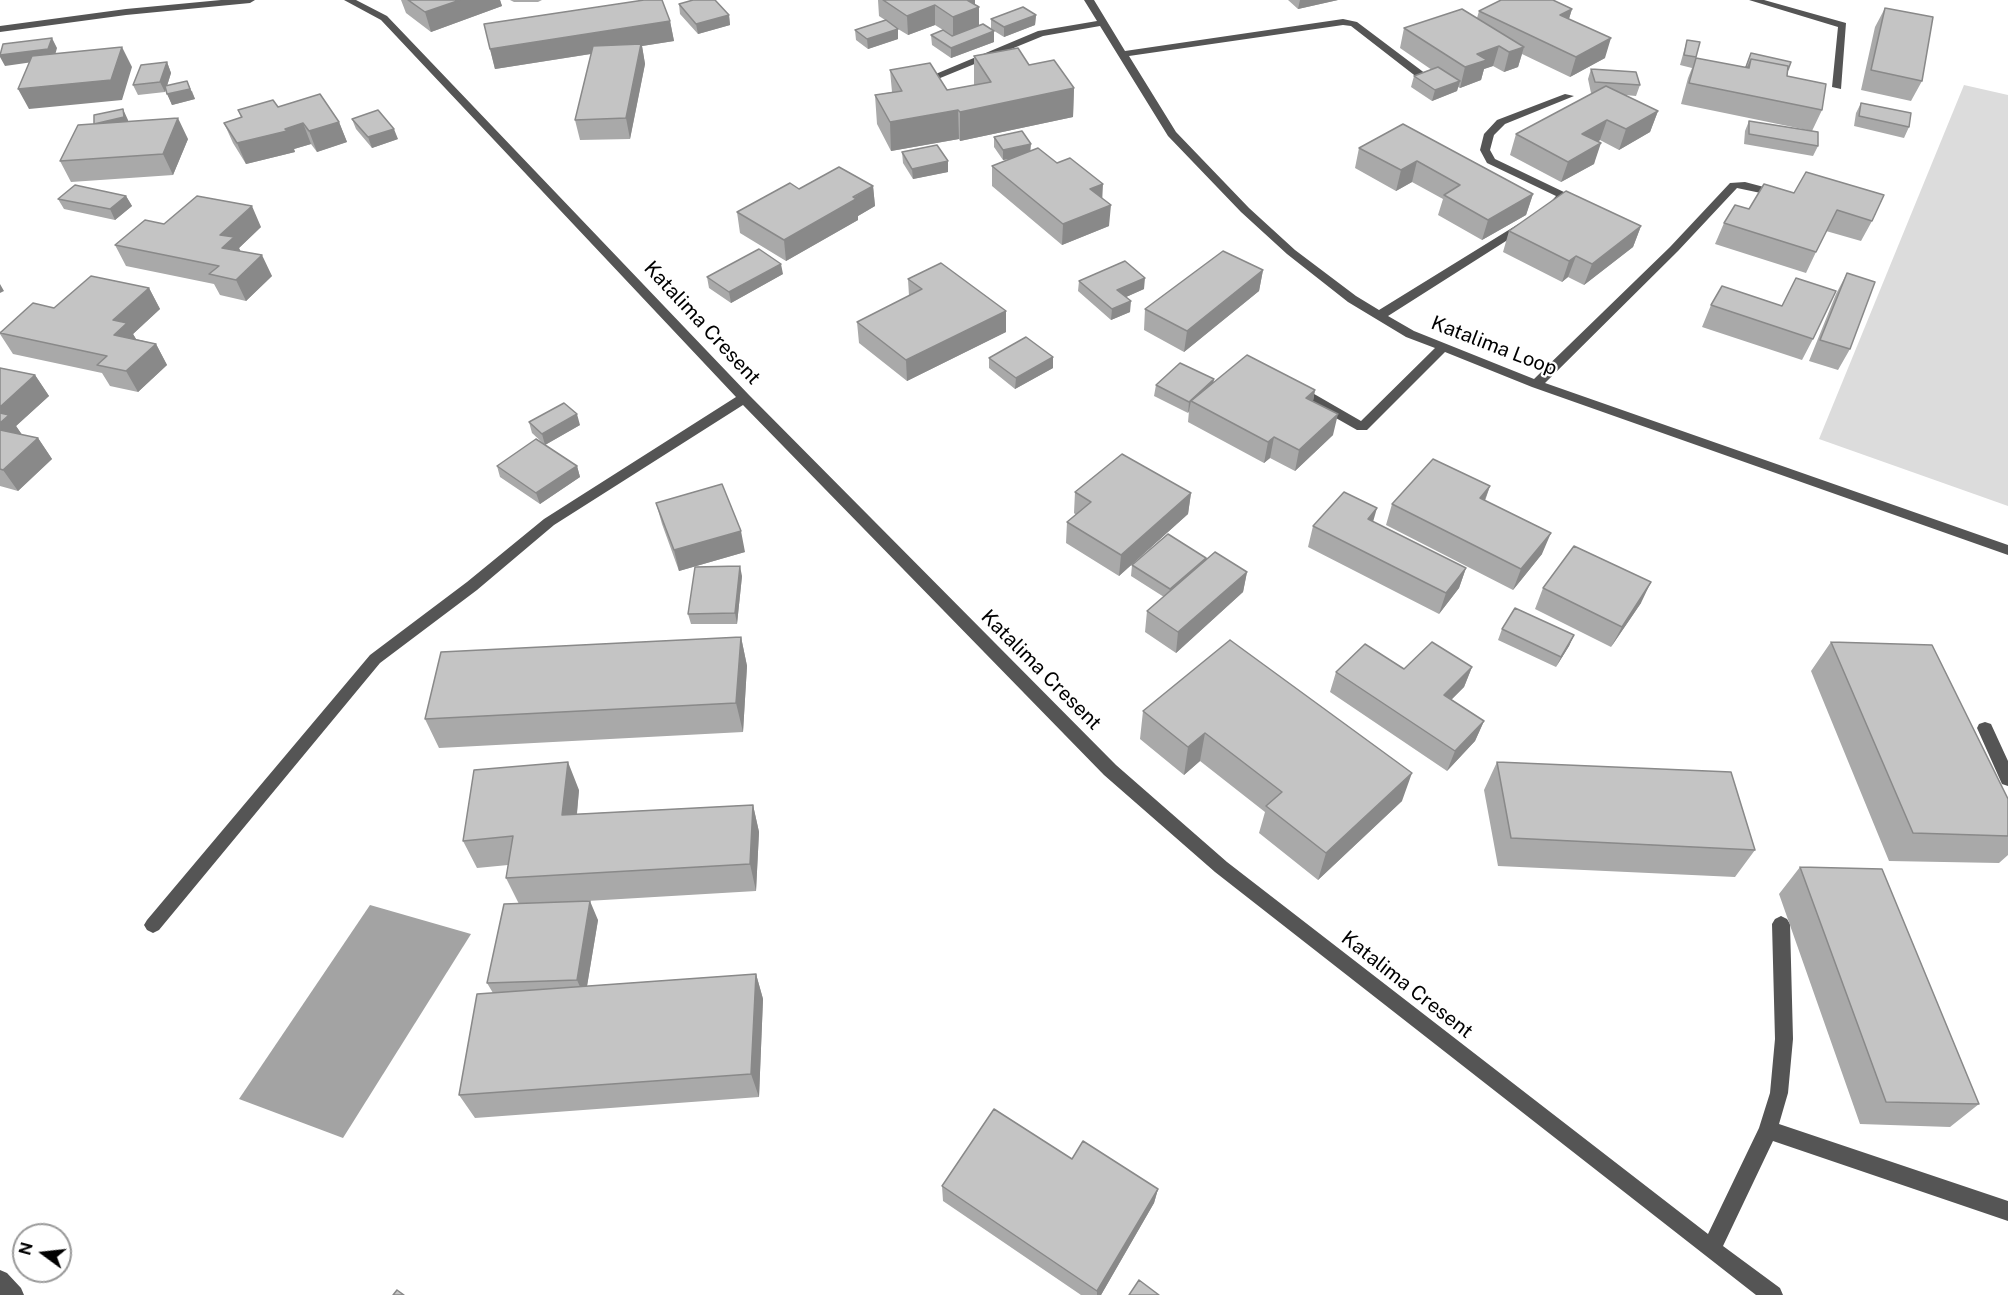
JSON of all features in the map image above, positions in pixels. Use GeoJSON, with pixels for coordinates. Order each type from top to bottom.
{"type":"FeatureCollection","features":[{"type":"Feature","properties":{"kind":"street"},"geometry":{"type":"LineString","coordinates":[[0,29],[126,12],[250,0]]}},
{"type":"Feature","properties":{"kind":"street","name":"Katalima Cresent"},"geometry":{"type":"LineString","coordinates":[[349,0],[384,18],[744,398],[1110,770],[1221,867],[1773,1295]]}},
{"type":"Feature","properties":{"kind":"street","name":"Katalima Loop"},"geometry":{"type":"LineString","coordinates":[[1089,0],[1172,134],[1245,210],[1291,252],[1352,299],[1379,316],[1410,334],[1536,384],[2008,550]]}},
{"type":"Feature","properties":{"kind":"street"},"geometry":{"type":"LineString","coordinates":[[1754,0],[1843,25],[1837,87]]}},
{"type":"Feature","properties":{"kind":"street"},"geometry":{"type":"LineString","coordinates":[[1122,54],[1343,22],[1354,24],[1422,76]]}},
{"type":"Feature","properties":{"kind":"street"},"geometry":{"type":"LineString","coordinates":[[924,81],[1041,33],[1103,23]]}},
{"type":"Feature","properties":{"kind":"street"},"geometry":{"type":"LineString","coordinates":[[1379,316],[1561,201],[1562,195],[1491,160],[1485,150],[1489,134],[1501,122],[1569,96]]}},
{"type":"Feature","properties":{"kind":"street"},"geometry":{"type":"LineString","coordinates":[[1536,384],[1674,249],[1734,185],[1745,185],[1775,193]]}},
{"type":"Feature","properties":{"kind":"street"},"geometry":{"type":"LineString","coordinates":[[1304,394],[1362,427],[1443,347]]}},
{"type":"Feature","properties":{"kind":"street"},"geometry":{"type":"LineString","coordinates":[[153,925],[375,659],[472,586],[549,522],[744,398]]}},
{"type":"Feature","properties":{"kind":"street"},"geometry":{"type":"LineString","coordinates":[[1984,728],[2008,779]]}},
{"type":"Feature","properties":{"kind":"street"},"geometry":{"type":"LineString","coordinates":[[1711,1249],[1768,1130],[1779,1093],[1784,1039],[1781,924]]}},
{"type":"Feature","properties":{"kind":"street"},"geometry":{"type":"LineString","coordinates":[[1768,1130],[2008,1211]]}},
{"type":"Feature","properties":{"kind":"street"},"geometry":{"type":"LineString","coordinates":[[0,1281],[14,1295]]}},
{"type":"Feature","properties":{"kind":"shaded area"},"geometry":{"type":"Polygon","coordinates":[[[1964,85],[2008,95],[2008,506],[1819,439],[1964,85]]]}},
{"type":"Feature","properties":{"kind":"shaded area"},"geometry":{"type":"Polygon","coordinates":[[[370,905],[471,934],[343,1138],[239,1099],[370,905]]]}},
{"type":"Feature","properties":{"kind":"building"},"geometry":{"type":"Polygon","coordinates":[[[408,0],[460,0],[425,12],[408,0]]]}},
{"type":"Feature","properties":{"kind":"building"},"geometry":{"type":"Polygon","coordinates":[[[644,0],[662,0],[670,21],[490,49],[484,24],[644,0]]]}},
{"type":"Feature","properties":{"kind":"building"},"geometry":{"type":"Polygon","coordinates":[[[693,0],[715,0],[729,15],[696,24],[679,4],[693,0]]]}},
{"type":"Feature","properties":{"kind":"building"},"geometry":{"type":"Polygon","coordinates":[[[883,0],[967,0],[979,7],[953,17],[935,5],[907,16],[883,0]]]}},
{"type":"Feature","properties":{"kind":"building"},"geometry":{"type":"Polygon","coordinates":[[[1501,0],[1553,0],[1572,9],[1560,15],[1611,38],[1576,57],[1479,11],[1501,0]]]}},
{"type":"Feature","properties":{"kind":"building"},"geometry":{"type":"Polygon","coordinates":[[[1023,7],[1036,15],[1004,27],[991,19],[1023,7]]]}},
{"type":"Feature","properties":{"kind":"building"},"geometry":{"type":"Polygon","coordinates":[[[1885,8],[1933,17],[1922,81],[1871,70],[1885,8]]]}},
{"type":"Feature","properties":{"kind":"building"},"geometry":{"type":"Polygon","coordinates":[[[1462,9],[1524,47],[1509,52],[1499,46],[1477,54],[1487,60],[1465,67],[1404,28],[1462,9]]]}},
{"type":"Feature","properties":{"kind":"building"},"geometry":{"type":"Polygon","coordinates":[[[886,20],[898,29],[867,39],[855,30],[886,20]]]}},
{"type":"Feature","properties":{"kind":"building"},"geometry":{"type":"Polygon","coordinates":[[[983,24],[994,31],[951,48],[931,35],[943,30],[952,36],[983,24]]]}},
{"type":"Feature","properties":{"kind":"building"},"geometry":{"type":"Polygon","coordinates":[[[52,38],[48,49],[0,55],[3,44],[52,38]]]}},
{"type":"Feature","properties":{"kind":"building"},"geometry":{"type":"Polygon","coordinates":[[[1687,40],[1700,42],[1696,57],[1684,55],[1687,40]]]}},
{"type":"Feature","properties":{"kind":"building"},"geometry":{"type":"Polygon","coordinates":[[[641,44],[626,118],[575,120],[593,46],[641,44]]]}},
{"type":"Feature","properties":{"kind":"building"},"geometry":{"type":"Polygon","coordinates":[[[122,47],[111,80],[18,89],[32,56],[122,47]]]}},
{"type":"Feature","properties":{"kind":"building"},"geometry":{"type":"Polygon","coordinates":[[[1018,48],[1029,65],[1054,60],[1074,88],[960,112],[958,110],[890,122],[875,95],[902,91],[890,70],[930,63],[947,90],[991,82],[974,56],[1018,48]]]}},
{"type":"Feature","properties":{"kind":"building"},"geometry":{"type":"Polygon","coordinates":[[[1751,53],[1791,62],[1788,70],[1788,66],[1751,59],[1746,67],[1751,53]]]}},
{"type":"Feature","properties":{"kind":"building"},"geometry":{"type":"Polygon","coordinates":[[[1696,58],[1749,68],[1751,59],[1788,66],[1787,76],[1826,84],[1822,110],[1689,83],[1696,58]]]}},
{"type":"Feature","properties":{"kind":"building"},"geometry":{"type":"Polygon","coordinates":[[[167,62],[160,82],[133,85],[141,65],[167,62]]]}},
{"type":"Feature","properties":{"kind":"building"},"geometry":{"type":"Polygon","coordinates":[[[1438,67],[1460,81],[1435,90],[1414,76],[1438,67]]]}},
{"type":"Feature","properties":{"kind":"building"},"geometry":{"type":"Polygon","coordinates":[[[1591,69],[1636,72],[1640,85],[1595,82],[1591,69]]]}},
{"type":"Feature","properties":{"kind":"building"},"geometry":{"type":"Polygon","coordinates":[[[187,81],[190,89],[167,94],[165,86],[187,81]]]}},
{"type":"Feature","properties":{"kind":"building"},"geometry":{"type":"Polygon","coordinates":[[[1606,86],[1658,111],[1626,129],[1607,120],[1582,134],[1601,143],[1568,162],[1516,134],[1606,86]]]}},
{"type":"Feature","properties":{"kind":"building"},"geometry":{"type":"Polygon","coordinates":[[[320,94],[339,122],[309,131],[303,123],[285,129],[287,131],[237,143],[224,123],[242,117],[238,110],[273,100],[278,107],[320,94]]]}},
{"type":"Feature","properties":{"kind":"building"},"geometry":{"type":"Polygon","coordinates":[[[1861,103],[1911,113],[1909,127],[1859,116],[1861,103]]]}},
{"type":"Feature","properties":{"kind":"building"},"geometry":{"type":"Polygon","coordinates":[[[123,109],[124,117],[94,124],[94,115],[123,109]]]}},
{"type":"Feature","properties":{"kind":"building"},"geometry":{"type":"Polygon","coordinates":[[[378,110],[394,129],[368,137],[352,119],[378,110]]]}},
{"type":"Feature","properties":{"kind":"building"},"geometry":{"type":"Polygon","coordinates":[[[178,118],[163,154],[60,161],[78,125],[178,118]]]}},
{"type":"Feature","properties":{"kind":"building"},"geometry":{"type":"Polygon","coordinates":[[[1749,121],[1818,132],[1818,146],[1749,134],[1749,121]]]}},
{"type":"Feature","properties":{"kind":"building"},"geometry":{"type":"Polygon","coordinates":[[[1403,124],[1533,194],[1488,220],[1444,195],[1460,185],[1417,161],[1401,170],[1359,148],[1403,124]]]}},
{"type":"Feature","properties":{"kind":"building"},"geometry":{"type":"Polygon","coordinates":[[[1022,131],[1031,144],[1003,150],[994,137],[1022,131]]]}},
{"type":"Feature","properties":{"kind":"building"},"geometry":{"type":"Polygon","coordinates":[[[937,145],[948,161],[912,169],[902,152],[937,145]]]}},
{"type":"Feature","properties":{"kind":"building"},"geometry":{"type":"Polygon","coordinates":[[[1038,148],[1057,163],[1070,158],[1103,184],[1090,189],[1111,205],[1063,224],[992,166],[1038,148]]]}},
{"type":"Feature","properties":{"kind":"building"},"geometry":{"type":"Polygon","coordinates":[[[839,167],[873,186],[853,197],[856,199],[784,240],[737,212],[790,183],[799,189],[839,167]]]}},
{"type":"Feature","properties":{"kind":"building"},"geometry":{"type":"Polygon","coordinates":[[[1806,172],[1884,195],[1872,221],[1837,210],[1816,252],[1724,223],[1735,205],[1749,209],[1764,184],[1794,193],[1806,172]]]}},
{"type":"Feature","properties":{"kind":"building"},"geometry":{"type":"Polygon","coordinates":[[[75,185],[126,196],[110,209],[58,199],[75,185]]]}},
{"type":"Feature","properties":{"kind":"building"},"geometry":{"type":"Polygon","coordinates":[[[1566,191],[1641,226],[1592,264],[1576,256],[1569,261],[1509,231],[1566,191]]]}},
{"type":"Feature","properties":{"kind":"building"},"geometry":{"type":"Polygon","coordinates":[[[197,196],[252,206],[220,235],[234,237],[222,248],[262,255],[236,280],[209,274],[219,266],[115,245],[145,220],[164,224],[197,196]]]}},
{"type":"Feature","properties":{"kind":"building"},"geometry":{"type":"Polygon","coordinates":[[[759,249],[781,264],[729,292],[707,277],[759,249]]]}},
{"type":"Feature","properties":{"kind":"building"},"geometry":{"type":"Polygon","coordinates":[[[1223,251],[1263,270],[1187,331],[1145,309],[1223,251]]]}},
{"type":"Feature","properties":{"kind":"building"},"geometry":{"type":"Polygon","coordinates":[[[1125,261],[1145,278],[1117,290],[1131,301],[1112,309],[1079,281],[1125,261]]]}},
{"type":"Feature","properties":{"kind":"building"},"geometry":{"type":"Polygon","coordinates":[[[941,263],[1006,311],[906,360],[857,322],[922,289],[908,279],[941,263]]]}},
{"type":"Feature","properties":{"kind":"building"},"geometry":{"type":"Polygon","coordinates":[[[1847,273],[1875,282],[1850,349],[1820,340],[1847,273]]]}},
{"type":"Feature","properties":{"kind":"building"},"geometry":{"type":"Polygon","coordinates":[[[91,276],[149,288],[113,320],[127,323],[114,335],[156,344],[126,371],[97,365],[107,356],[0,333],[33,303],[54,308],[91,276]]]}},
{"type":"Feature","properties":{"kind":"building"},"geometry":{"type":"Polygon","coordinates":[[[1796,278],[1836,291],[1813,339],[1711,305],[1722,286],[1782,306],[1796,278]]]}},
{"type":"Feature","properties":{"kind":"building"},"geometry":{"type":"Polygon","coordinates":[[[1026,337],[1053,357],[1016,378],[989,358],[1026,337]]]}},
{"type":"Feature","properties":{"kind":"building"},"geometry":{"type":"Polygon","coordinates":[[[1247,355],[1315,390],[1306,398],[1338,414],[1299,450],[1274,437],[1268,442],[1191,401],[1247,355]]]}},
{"type":"Feature","properties":{"kind":"building"},"geometry":{"type":"Polygon","coordinates":[[[1180,363],[1214,379],[1189,402],[1156,385],[1180,363]]]}},
{"type":"Feature","properties":{"kind":"building"},"geometry":{"type":"Polygon","coordinates":[[[0,368],[35,375],[0,407],[0,368]]]}},
{"type":"Feature","properties":{"kind":"building"},"geometry":{"type":"Polygon","coordinates":[[[564,403],[577,414],[542,434],[529,422],[564,403]]]}},
{"type":"Feature","properties":{"kind":"building"},"geometry":{"type":"Polygon","coordinates":[[[0,413],[9,415],[0,423],[0,413]]]}},
{"type":"Feature","properties":{"kind":"building"},"geometry":{"type":"Polygon","coordinates":[[[0,430],[38,438],[3,470],[0,469],[0,430]]]}},
{"type":"Feature","properties":{"kind":"building"},"geometry":{"type":"Polygon","coordinates":[[[536,439],[577,466],[536,493],[497,466],[536,439]]]}},
{"type":"Feature","properties":{"kind":"building"},"geometry":{"type":"Polygon","coordinates":[[[1122,454],[1191,493],[1121,555],[1067,522],[1091,502],[1075,492],[1122,454]]]}},
{"type":"Feature","properties":{"kind":"building"},"geometry":{"type":"Polygon","coordinates":[[[1433,459],[1490,486],[1480,498],[1551,533],[1521,569],[1392,504],[1433,459]]]}},
{"type":"Feature","properties":{"kind":"building"},"geometry":{"type":"Polygon","coordinates":[[[722,484],[741,531],[674,550],[656,503],[722,484]]]}},
{"type":"Feature","properties":{"kind":"building"},"geometry":{"type":"Polygon","coordinates":[[[1344,492],[1377,508],[1368,519],[1466,568],[1446,593],[1313,526],[1344,492]]]}},
{"type":"Feature","properties":{"kind":"building"},"geometry":{"type":"Polygon","coordinates":[[[1168,534],[1206,558],[1170,589],[1132,565],[1168,534]]]}},
{"type":"Feature","properties":{"kind":"building"},"geometry":{"type":"Polygon","coordinates":[[[1574,546],[1651,582],[1622,627],[1543,588],[1574,546]]]}},
{"type":"Feature","properties":{"kind":"building"},"geometry":{"type":"Polygon","coordinates":[[[1215,552],[1247,572],[1178,632],[1147,611],[1215,552]]]}},
{"type":"Feature","properties":{"kind":"building"},"geometry":{"type":"Polygon","coordinates":[[[740,566],[735,613],[688,614],[695,567],[740,566]]]}},
{"type":"Feature","properties":{"kind":"building"},"geometry":{"type":"Polygon","coordinates":[[[1515,608],[1574,635],[1561,657],[1502,629],[1515,608]]]}},
{"type":"Feature","properties":{"kind":"building"},"geometry":{"type":"Polygon","coordinates":[[[741,637],[736,703],[425,719],[441,652],[741,637]]]}},
{"type":"Feature","properties":{"kind":"building"},"geometry":{"type":"Polygon","coordinates":[[[1230,640],[1412,773],[1326,853],[1266,806],[1282,792],[1205,733],[1188,747],[1143,711],[1230,640]]]}},
{"type":"Feature","properties":{"kind":"building"},"geometry":{"type":"Polygon","coordinates":[[[1432,642],[1472,667],[1444,695],[1484,721],[1455,751],[1336,672],[1365,644],[1404,669],[1432,642]]]}},
{"type":"Feature","properties":{"kind":"building"},"geometry":{"type":"Polygon","coordinates":[[[1831,642],[1932,645],[2008,799],[2008,836],[1913,833],[1831,642]]]}},
{"type":"Feature","properties":{"kind":"building"},"geometry":{"type":"Polygon","coordinates":[[[568,762],[562,815],[753,805],[750,864],[506,878],[513,836],[463,841],[474,770],[568,762]]]}},
{"type":"Feature","properties":{"kind":"building"},"geometry":{"type":"Polygon","coordinates":[[[1497,762],[1731,772],[1755,850],[1511,838],[1497,762]]]}},
{"type":"Feature","properties":{"kind":"building"},"geometry":{"type":"Polygon","coordinates":[[[1800,867],[1882,869],[1979,1104],[1886,1102],[1800,867]]]}},
{"type":"Feature","properties":{"kind":"building"},"geometry":{"type":"Polygon","coordinates":[[[590,901],[577,980],[487,983],[504,904],[590,901]]]}},
{"type":"Feature","properties":{"kind":"building"},"geometry":{"type":"Polygon","coordinates":[[[756,974],[751,1074],[459,1095],[477,994],[756,974]]]}},
{"type":"Feature","properties":{"kind":"building"},"geometry":{"type":"Polygon","coordinates":[[[994,1109],[1072,1159],[1083,1141],[1158,1189],[1097,1291],[942,1186],[994,1109]]]}},
{"type":"Feature","properties":{"kind":"building"},"geometry":{"type":"Polygon","coordinates":[[[1139,1280],[1159,1295],[1129,1295],[1139,1280]]]}},
{"type":"Feature","properties":{"kind":"building"},"geometry":{"type":"Polygon","coordinates":[[[397,1290],[404,1295],[393,1295],[397,1290]]]}}]}
